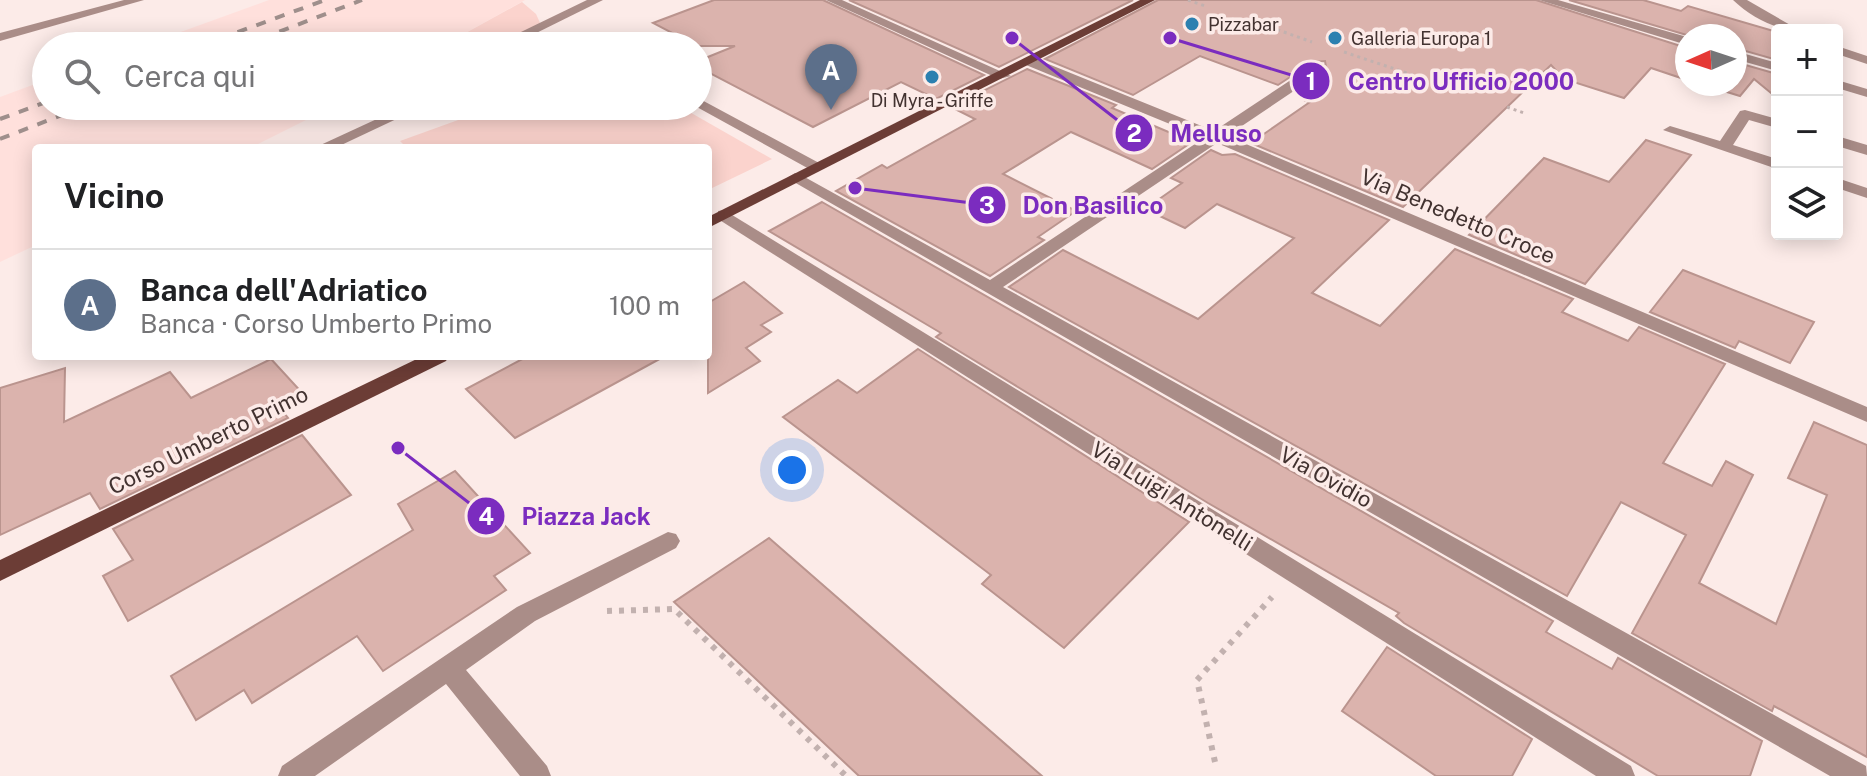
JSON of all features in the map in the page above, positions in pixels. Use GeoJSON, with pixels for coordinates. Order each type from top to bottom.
{"type":"FeatureCollection","features":[{"type":"Feature","properties":{"kind":"main road"},"geometry":{"type":"LineString","coordinates":[[716,219],[1149,0]]}},
{"type":"Feature","properties":{"kind":"main road","name":"Corso Umberto Primo"},"geometry":{"type":"LineString","coordinates":[[0,571],[431,360]]}},
{"type":"Feature","properties":{"kind":"street"},"geometry":{"type":"LineString","coordinates":[[0,37],[138,0]]}},
{"type":"Feature","properties":{"kind":"street"},"geometry":{"type":"LineString","coordinates":[[529,32],[597,0]]}},
{"type":"Feature","properties":{"kind":"street"},"geometry":{"type":"LineString","coordinates":[[832,0],[1004,76]]}},
{"type":"Feature","properties":{"kind":"street"},"geometry":{"type":"LineString","coordinates":[[1545,0],[1675,38]]}},
{"type":"Feature","properties":{"kind":"street"},"geometry":{"type":"LineString","coordinates":[[1739,0],[1780,24]]}},
{"type":"Feature","properties":{"kind":"street"},"geometry":{"type":"LineString","coordinates":[[1843,52],[1867,60]]}},
{"type":"Feature","properties":{"kind":"street"},"geometry":{"type":"LineString","coordinates":[[1747,58],[1771,65]]}},
{"type":"Feature","properties":{"kind":"street","name":"Via Benedetto Croce"},"geometry":{"type":"LineString","coordinates":[[1031,62],[1218,138],[1867,415]]}},
{"type":"Feature","properties":{"kind":"street"},"geometry":{"type":"LineString","coordinates":[[990,288],[1320,67]]}},
{"type":"Feature","properties":{"kind":"street"},"geometry":{"type":"LineString","coordinates":[[1843,86],[1867,93]]}},
{"type":"Feature","properties":{"kind":"street"},"geometry":{"type":"LineString","coordinates":[[712,110],[816,167]]}},
{"type":"Feature","properties":{"kind":"street"},"geometry":{"type":"LineString","coordinates":[[1724,147],[1745,114],[1771,122]]}},
{"type":"Feature","properties":{"kind":"street"},"geometry":{"type":"LineString","coordinates":[[331,144],[385,120]]}},
{"type":"Feature","properties":{"kind":"street"},"geometry":{"type":"LineString","coordinates":[[1670,130],[1771,162]]}},
{"type":"Feature","properties":{"kind":"street"},"geometry":{"type":"LineString","coordinates":[[1843,143],[1867,150]]}},
{"type":"Feature","properties":{"kind":"street","name":"Via Ovidio"},"geometry":{"type":"LineString","coordinates":[[795,178],[1856,776]]}},
{"type":"Feature","properties":{"kind":"street"},"geometry":{"type":"LineString","coordinates":[[1843,185],[1867,193]]}},
{"type":"Feature","properties":{"kind":"street","name":"Via Luigi Antonelli"},"geometry":{"type":"LineString","coordinates":[[716,219],[1621,776]]}},
{"type":"Feature","properties":{"kind":"street"},"geometry":{"type":"LineString","coordinates":[[292,776],[526,614],[668,541]]}},
{"type":"Feature","properties":{"kind":"street"},"geometry":{"type":"LineString","coordinates":[[447,666],[537,776]]}},
{"type":"Feature","properties":{"kind":"path"},"geometry":{"type":"LineString","coordinates":[[1188,0],[1205,6]]}},
{"type":"Feature","properties":{"kind":"path"},"geometry":{"type":"LineString","coordinates":[[1264,25],[1321,45]]}},
{"type":"Feature","properties":{"kind":"path"},"geometry":{"type":"LineString","coordinates":[[1336,50],[1437,83]]}},
{"type":"Feature","properties":{"kind":"path"},"geometry":{"type":"LineString","coordinates":[[1507,107],[1524,113]]}},
{"type":"Feature","properties":{"kind":"path"},"geometry":{"type":"LineString","coordinates":[[1215,762],[1197,680],[1294,572]]}},
{"type":"Feature","properties":{"kind":"path"},"geometry":{"type":"LineString","coordinates":[[600,611],[674,609],[846,776]]}},
{"type":"Feature","properties":{"kind":"shaded area"},"geometry":{"type":"Polygon","coordinates":[[[269,0],[525,0],[467,32],[181,32],[269,0]]]}},
{"type":"Feature","properties":{"kind":"shaded area"},"geometry":{"type":"Polygon","coordinates":[[[522,2],[536,14],[541,25],[525,32],[467,32],[522,2]]]}},
{"type":"Feature","properties":{"kind":"shaded area"},"geometry":{"type":"Polygon","coordinates":[[[32,85],[32,120],[306,120],[258,144],[32,144],[32,247],[0,262],[0,97],[32,85]]]}},
{"type":"Feature","properties":{"kind":"shaded area"},"geometry":{"type":"Polygon","coordinates":[[[458,120],[704,120],[772,159],[712,188],[712,144],[403,144],[400,141],[458,120]]]}},
{"type":"Feature","properties":{"kind":"building"},"geometry":{"type":"Polygon","coordinates":[[[714,0],[823,0],[984,75],[936,99],[901,82],[813,127],[712,74],[712,55],[735,46],[712,46],[712,32],[670,32],[653,23],[714,0]]]}},
{"type":"Feature","properties":{"kind":"building"},"geometry":{"type":"Polygon","coordinates":[[[849,0],[1133,0],[999,67],[849,0]]]}},
{"type":"Feature","properties":{"kind":"building"},"geometry":{"type":"Polygon","coordinates":[[[1158,0],[1536,0],[1675,44],[1675,76],[1651,68],[1624,98],[1564,79],[1551,65],[1403,207],[1251,143],[1310,102],[1306,101],[1310,98],[1297,93],[1327,72],[1325,61],[1313,62],[1278,85],[1200,56],[1133,95],[1045,59],[1158,0]]]}},
{"type":"Feature","properties":{"kind":"building"},"geometry":{"type":"Polygon","coordinates":[[[1569,0],[1643,0],[1681,11],[1688,6],[1771,30],[1771,58],[1747,51],[1747,24],[1675,24],[1675,32],[1569,0]]]}},
{"type":"Feature","properties":{"kind":"building"},"geometry":{"type":"Polygon","coordinates":[[[1747,65],[1771,72],[1771,93],[1754,79],[1747,88],[1747,65]]]}},
{"type":"Feature","properties":{"kind":"building"},"geometry":{"type":"Polygon","coordinates":[[[1027,69],[1116,105],[1112,108],[1192,142],[1152,169],[1071,132],[1003,174],[1076,211],[1038,237],[1044,240],[990,276],[836,191],[882,165],[887,168],[975,119],[951,107],[1027,69]]]}},
{"type":"Feature","properties":{"kind":"building"},"geometry":{"type":"Polygon","coordinates":[[[1646,140],[1691,155],[1585,284],[1469,235],[1544,158],[1609,182],[1646,140]]]}},
{"type":"Feature","properties":{"kind":"building"},"geometry":{"type":"Polygon","coordinates":[[[1211,150],[1222,155],[1235,154],[1389,220],[1312,293],[1380,326],[1455,249],[1573,299],[1562,312],[1628,341],[1639,327],[1725,364],[1663,463],[1712,486],[1726,461],[1753,475],[1699,583],[1776,624],[1827,495],[1788,478],[1814,422],[1867,445],[1867,757],[1774,706],[1772,711],[1632,633],[1686,535],[1621,502],[1567,596],[1009,287],[1063,250],[1198,319],[1294,238],[1217,204],[1185,228],[1145,209],[1182,183],[1171,178],[1211,150]]]}},
{"type":"Feature","properties":{"kind":"building"},"geometry":{"type":"Polygon","coordinates":[[[822,202],[1553,621],[1546,632],[1612,669],[1618,658],[1762,741],[1750,776],[1658,776],[1404,623],[1396,616],[1399,613],[1208,503],[936,337],[941,333],[769,231],[822,202]]]}},
{"type":"Feature","properties":{"kind":"building"},"geometry":{"type":"Polygon","coordinates":[[[1683,270],[1814,322],[1790,363],[1739,341],[1735,348],[1650,312],[1683,270]]]}},
{"type":"Feature","properties":{"kind":"building"},"geometry":{"type":"Polygon","coordinates":[[[744,282],[782,313],[761,325],[771,332],[746,348],[760,361],[708,393],[708,360],[712,360],[712,301],[744,282]]]}},
{"type":"Feature","properties":{"kind":"building"},"geometry":{"type":"Polygon","coordinates":[[[918,349],[1189,522],[1064,648],[982,584],[991,575],[783,417],[838,380],[857,393],[918,349]]]}},
{"type":"Feature","properties":{"kind":"building"},"geometry":{"type":"Polygon","coordinates":[[[269,360],[305,396],[281,409],[288,418],[100,509],[90,493],[0,535],[0,388],[65,368],[64,422],[170,372],[191,398],[269,360]]]}},
{"type":"Feature","properties":{"kind":"building"},"geometry":{"type":"Polygon","coordinates":[[[520,360],[658,360],[515,438],[466,389],[520,360]]]}},
{"type":"Feature","properties":{"kind":"building"},"geometry":{"type":"Polygon","coordinates":[[[302,435],[351,495],[128,621],[103,576],[133,560],[113,529],[302,435]]]}},
{"type":"Feature","properties":{"kind":"building"},"geometry":{"type":"Polygon","coordinates":[[[455,471],[530,553],[494,576],[506,590],[383,671],[357,636],[252,703],[244,690],[196,720],[171,676],[413,530],[398,504],[455,471]]]}},
{"type":"Feature","properties":{"kind":"building"},"geometry":{"type":"Polygon","coordinates":[[[769,538],[1042,776],[859,776],[674,602],[769,538]]]}},
{"type":"Feature","properties":{"kind":"building"},"geometry":{"type":"Polygon","coordinates":[[[1387,647],[1532,739],[1512,776],[1436,776],[1342,711],[1387,647]]]}},
{"type":"Feature","properties":{"kind":"railway"},"geometry":{"type":"LineString","coordinates":[[238,32],[325,0]]}},
{"type":"Feature","properties":{"kind":"railway"},"geometry":{"type":"LineString","coordinates":[[279,32],[362,0]]}},
{"type":"Feature","properties":{"kind":"railway"},"geometry":{"type":"LineString","coordinates":[[0,119],[32,107]]}},
{"type":"Feature","properties":{"kind":"railway"},"geometry":{"type":"LineString","coordinates":[[0,139],[49,120]]}},
{"type":"Feature","properties":{"kind":"place","name":"Pizzabar"},"geometry":{"type":"Point","coordinates":[1192,24]}},
{"type":"Feature","properties":{"kind":"place","name":"Melluso"},"geometry":{"type":"Point","coordinates":[1012,38]}},
{"type":"Feature","properties":{"kind":"place","name":"Centro Ufficio 2000"},"geometry":{"type":"Point","coordinates":[1170,38]}},
{"type":"Feature","properties":{"kind":"place","name":"Galleria Europa 1"},"geometry":{"type":"Point","coordinates":[1335,38]}},
{"type":"Feature","properties":{"kind":"place","name":"Di Myra - Griffe"},"geometry":{"type":"Point","coordinates":[932,77]}},
{"type":"Feature","properties":{"kind":"place","name":"Banca dell'Adriatico"},"geometry":{"type":"Point","coordinates":[831,110]}},
{"type":"Feature","properties":{"kind":"place","name":"Don Basilico"},"geometry":{"type":"Point","coordinates":[855,188]}},
{"type":"Feature","properties":{"kind":"place","name":"Piazza Jack"},"geometry":{"type":"Point","coordinates":[398,448]}}]}
